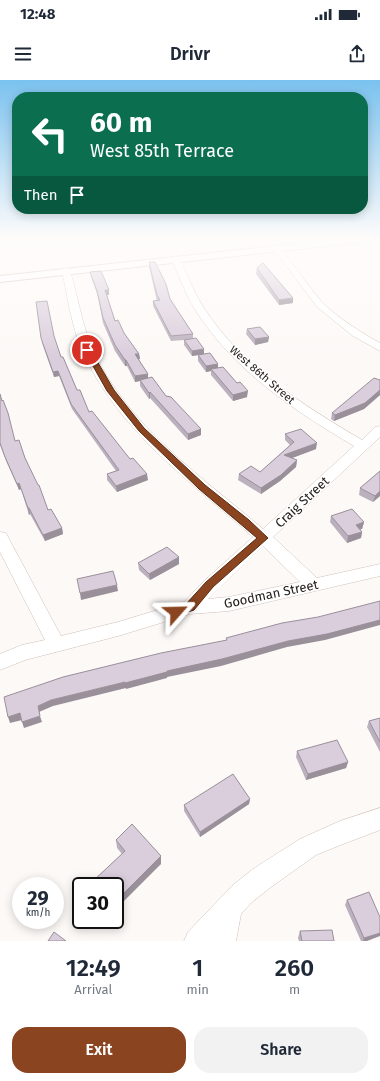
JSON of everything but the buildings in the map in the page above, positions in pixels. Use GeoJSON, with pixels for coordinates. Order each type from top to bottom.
{"type":"FeatureCollection","features":[{"type":"Feature","properties":{"kind":"street"},"geometry":{"type":"LineString","coordinates":[[68,278],[83,340],[92,361],[110,391],[141,430],[202,487],[246,522],[314,585]]}},
{"type":"Feature","properties":{"kind":"street","name":"West 86th Street"},"geometry":{"type":"LineString","coordinates":[[184,278],[199,308],[216,332],[245,363],[290,400],[317,419],[363,446]]}},
{"type":"Feature","properties":{"kind":"street"},"geometry":{"type":"LineString","coordinates":[[299,278],[320,304],[345,326],[380,348]]}},
{"type":"Feature","properties":{"kind":"street","name":"Craig Street"},"geometry":{"type":"LineString","coordinates":[[190,607],[210,585],[380,430]]}},
{"type":"Feature","properties":{"kind":"street"},"geometry":{"type":"LineString","coordinates":[[0,536],[56,644]]}},
{"type":"Feature","properties":{"kind":"street","name":"Goodman Street"},"geometry":{"type":"LineString","coordinates":[[0,662],[22,653],[118,629],[190,607],[230,604],[380,570]]}},
{"type":"Feature","properties":{"kind":"street"},"geometry":{"type":"LineString","coordinates":[[197,941],[242,894],[262,878],[308,847],[340,832],[380,819]]}},
{"type":"Feature","properties":{"kind":"street"},"geometry":{"type":"LineString","coordinates":[[223,941],[229,908]]}},
{"type":"Feature","properties":{"kind":"route"},"geometry":{"type":"LineString","coordinates":[[87,350],[110,391],[141,430],[202,487],[246,522],[263,538],[210,585],[190,607],[176,612]]}}]}
